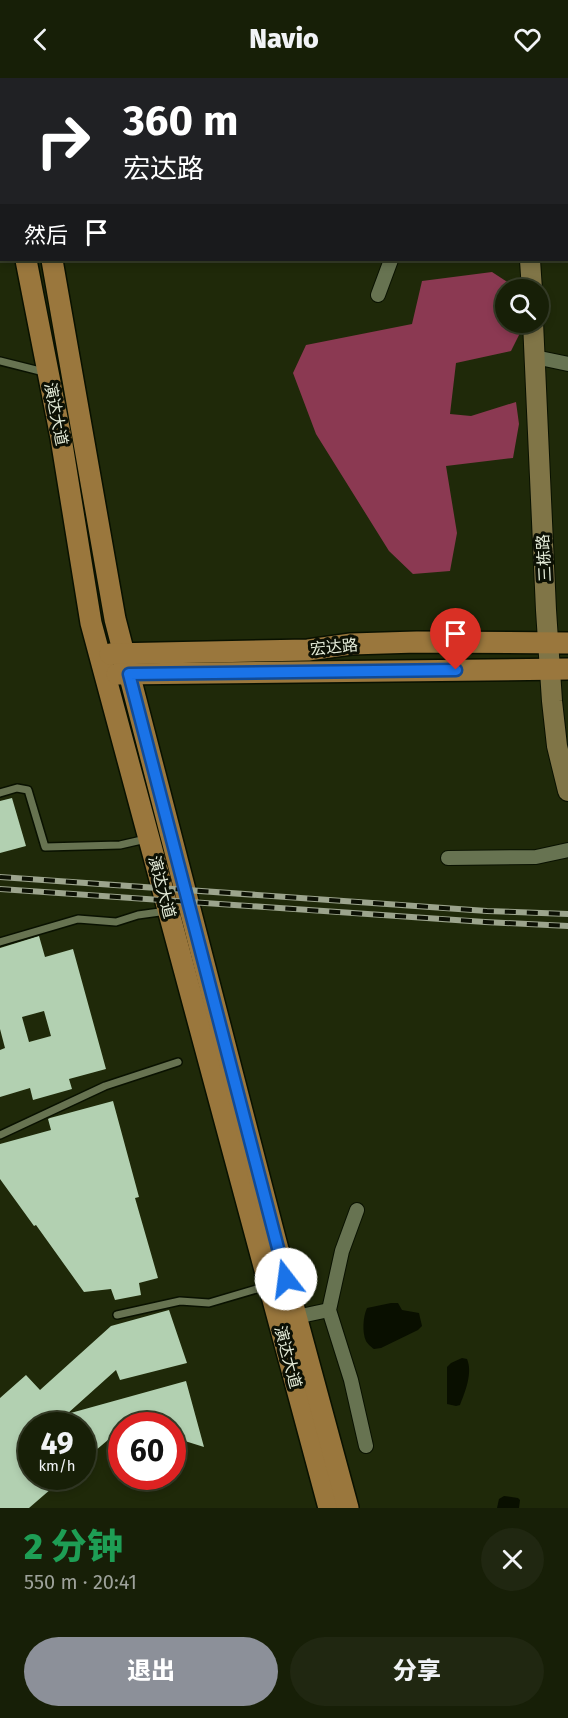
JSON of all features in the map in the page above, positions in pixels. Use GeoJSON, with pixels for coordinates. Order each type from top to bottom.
{"type":"FeatureCollection","features":[{"type":"Feature","properties":{"kind":"main road","name":"演达大道"},"geometry":{"type":"LineString","coordinates":[[26,261],[61,438],[91,623],[329,1508]]}},
{"type":"Feature","properties":{"kind":"main road","name":"演达大道"},"geometry":{"type":"LineString","coordinates":[[52,261],[113,608],[296,1317],[348,1508]]}},
{"type":"Feature","properties":{"kind":"main road"},"geometry":{"type":"LineString","coordinates":[[530,261],[531,279]]}},
{"type":"Feature","properties":{"kind":"main road","name":"三栋路"},"geometry":{"type":"LineString","coordinates":[[534,333],[558,643],[557,746],[568,791]]}},
{"type":"Feature","properties":{"kind":"main road","name":"宏达路"},"geometry":{"type":"LineString","coordinates":[[102,664],[124,653],[308,650],[351,644],[558,643]]}},
{"type":"Feature","properties":{"kind":"main road","name":"宏达路"},"geometry":{"type":"LineString","coordinates":[[102,664],[129,674],[559,670]]}},
{"type":"Feature","properties":{"kind":"street"},"geometry":{"type":"LineString","coordinates":[[378,295],[391,261]]}},
{"type":"Feature","properties":{"kind":"street"},"geometry":{"type":"LineString","coordinates":[[535,357],[568,364]]}},
{"type":"Feature","properties":{"kind":"street"},"geometry":{"type":"LineString","coordinates":[[448,858],[536,857],[568,850]]}},
{"type":"Feature","properties":{"kind":"street"},"geometry":{"type":"LineString","coordinates":[[357,1210],[342,1251],[329,1310],[351,1380],[366,1446]]}},
{"type":"Feature","properties":{"kind":"street"},"geometry":{"type":"LineString","coordinates":[[296,1317],[329,1310]]}},
{"type":"Feature","properties":{"kind":"lane"},"geometry":{"type":"LineString","coordinates":[[0,361],[48,373]]}},
{"type":"Feature","properties":{"kind":"lane"},"geometry":{"type":"LineString","coordinates":[[0,793],[17,788],[28,790],[45,848],[120,845],[148,838]]}},
{"type":"Feature","properties":{"kind":"lane"},"geometry":{"type":"LineString","coordinates":[[0,942],[78,919],[116,922],[138,915],[168,911]]}},
{"type":"Feature","properties":{"kind":"lane"},"geometry":{"type":"LineString","coordinates":[[0,1135],[105,1086],[178,1062]]}},
{"type":"Feature","properties":{"kind":"lane"},"geometry":{"type":"LineString","coordinates":[[117,1315],[180,1301],[209,1303],[269,1286]]}},
{"type":"Feature","properties":{"kind":"shaded area"},"geometry":{"type":"Polygon","coordinates":[[[492,272],[503,279],[495,279],[495,333],[520,333],[511,351],[456,363],[450,414],[471,416],[516,402],[519,424],[513,458],[446,466],[457,533],[450,571],[413,574],[389,551],[316,434],[293,373],[306,345],[412,324],[422,281],[492,272]]]}},
{"type":"Feature","properties":{"kind":"shaded area"},"geometry":{"type":"Polygon","coordinates":[[[398,1303],[402,1310],[419,1313],[422,1326],[381,1348],[374,1349],[365,1338],[364,1324],[367,1308],[398,1303]]]}},
{"type":"Feature","properties":{"kind":"shaded area"},"geometry":{"type":"Polygon","coordinates":[[[462,1358],[467,1359],[469,1364],[466,1388],[460,1405],[447,1404],[447,1367],[462,1358]]]}},
{"type":"Feature","properties":{"kind":"shaded area"},"geometry":{"type":"Polygon","coordinates":[[[504,1496],[518,1498],[519,1508],[497,1508],[499,1499],[504,1496]]]}},
{"type":"Feature","properties":{"kind":"building"},"geometry":{"type":"Polygon","coordinates":[[[12,798],[26,846],[0,853],[0,801],[12,798]]]}},
{"type":"Feature","properties":{"kind":"building"},"geometry":{"type":"Polygon","coordinates":[[[39,936],[45,957],[73,949],[106,1069],[69,1079],[72,1089],[33,1100],[30,1088],[0,1097],[0,1050],[5,1048],[0,1029],[0,948],[39,936]],[[44,1011],[22,1017],[29,1042],[51,1036],[44,1011]]]}},
{"type":"Feature","properties":{"kind":"building"},"geometry":{"type":"Polygon","coordinates":[[[113,1101],[139,1197],[135,1198],[158,1278],[139,1283],[141,1295],[115,1300],[111,1289],[84,1292],[0,1179],[0,1144],[51,1130],[48,1119],[50,1118],[113,1101]]]}},
{"type":"Feature","properties":{"kind":"building"},"geometry":{"type":"Polygon","coordinates":[[[169,1310],[187,1363],[120,1380],[116,1370],[69,1412],[18,1412],[18,1490],[50,1490],[29,1508],[0,1508],[0,1398],[26,1375],[40,1390],[111,1326],[169,1310]]]}},
{"type":"Feature","properties":{"kind":"building"},"geometry":{"type":"Polygon","coordinates":[[[186,1381],[204,1447],[186,1441],[186,1412],[108,1412],[108,1440],[96,1450],[96,1412],[74,1412],[186,1381]]]}},
{"type":"Feature","properties":{"kind":"railway"},"geometry":{"type":"LineString","coordinates":[[0,877],[487,911],[568,914]]}},
{"type":"Feature","properties":{"kind":"railway"},"geometry":{"type":"LineString","coordinates":[[0,889],[568,926]]}},
{"type":"Feature","properties":{"kind":"route"},"geometry":{"type":"LineString","coordinates":[[286,1279],[129,674],[456,670]]}}]}
